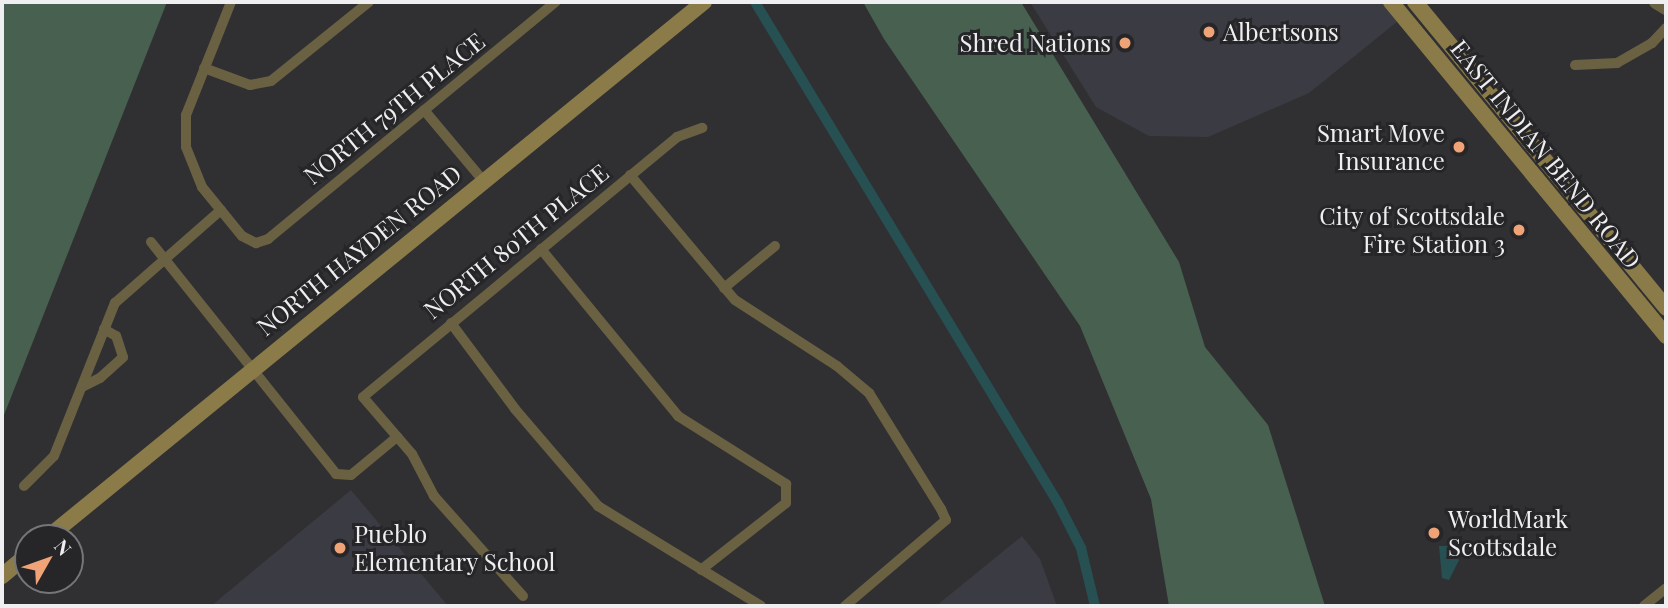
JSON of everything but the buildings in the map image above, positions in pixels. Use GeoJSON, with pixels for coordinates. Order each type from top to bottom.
{"type":"FeatureCollection","features":[{"type":"Feature","properties":{"kind":"main road","name":"NORTH HAYDEN ROAD"},"geometry":{"type":"LineString","coordinates":[[64,524],[482,179],[704,2]]}},
{"type":"Feature","properties":{"kind":"main road","name":"EAST INDIAN BEND ROAD"},"geometry":{"type":"LineString","coordinates":[[1391,2],[1666,336]]}},
{"type":"Feature","properties":{"kind":"main road","name":"EAST INDIAN BEND ROAD"},"geometry":{"type":"LineString","coordinates":[[1415,2],[1666,308]]}},
{"type":"Feature","properties":{"kind":"street"},"geometry":{"type":"LineString","coordinates":[[24,486],[50,463],[104,329],[122,294],[221,210],[202,187],[186,148],[187,115],[230,2]]}},
{"type":"Feature","properties":{"kind":"street"},"geometry":{"type":"LineString","coordinates":[[204,68],[250,85],[271,80],[369,2]]}},
{"type":"Feature","properties":{"kind":"street","name":"NORTH 79TH PLACE"},"geometry":{"type":"LineString","coordinates":[[221,210],[242,236],[256,243],[268,239],[556,2]]}},
{"type":"Feature","properties":{"kind":"street"},"geometry":{"type":"LineString","coordinates":[[1656,2],[1666,8]]}},
{"type":"Feature","properties":{"kind":"street"},"geometry":{"type":"LineString","coordinates":[[1575,65],[1617,63],[1644,48],[1666,28]]}},
{"type":"Feature","properties":{"kind":"street"},"geometry":{"type":"LineString","coordinates":[[424,110],[482,179]]}},
{"type":"Feature","properties":{"kind":"street","name":"NORTH 80TH PLACE"},"geometry":{"type":"LineString","coordinates":[[397,437],[363,397],[677,136],[702,128]]}},
{"type":"Feature","properties":{"kind":"street"},"geometry":{"type":"LineString","coordinates":[[630,175],[724,288],[750,312],[837,366],[869,393],[946,520],[845,606]]}},
{"type":"Feature","properties":{"kind":"street"},"geometry":{"type":"LineString","coordinates":[[151,242],[327,466],[343,475],[351,475],[397,437],[412,454],[434,496],[523,596]]}},
{"type":"Feature","properties":{"kind":"street"},"geometry":{"type":"LineString","coordinates":[[724,288],[775,246]]}},
{"type":"Feature","properties":{"kind":"street"},"geometry":{"type":"LineString","coordinates":[[541,249],[678,416],[786,484],[790,494],[786,503],[701,570]]}},
{"type":"Feature","properties":{"kind":"street"},"geometry":{"type":"LineString","coordinates":[[451,323],[515,410],[598,506],[761,606]]}},
{"type":"Feature","properties":{"kind":"street"},"geometry":{"type":"LineString","coordinates":[[82,387],[100,378],[122,357],[116,336],[104,329]]}},
{"type":"Feature","properties":{"kind":"street"},"geometry":{"type":"LineString","coordinates":[[1644,606],[1666,588]]}},
{"type":"Feature","properties":{"kind":"shaded area"},"geometry":{"type":"Polygon","coordinates":[[[1030,2],[1382,2],[1398,21],[1309,93],[1208,137],[1149,136],[1096,107],[1030,2]]]}},
{"type":"Feature","properties":{"kind":"shaded area","name":"Pueblo Elementary School"},"geometry":{"type":"Polygon","coordinates":[[[351,490],[448,606],[211,606],[351,490]]]}},
{"type":"Feature","properties":{"kind":"shaded area"},"geometry":{"type":"Polygon","coordinates":[[[1022,536],[1040,559],[1057,606],[936,606],[1022,536]]]}},
{"type":"Feature","properties":{"kind":"green space"},"geometry":{"type":"Polygon","coordinates":[[[2,2],[167,2],[2,420],[2,2]]]}},
{"type":"Feature","properties":{"kind":"green space"},"geometry":{"type":"Polygon","coordinates":[[[863,2],[1021,2],[1179,262],[1205,347],[1268,425],[1325,606],[1169,606],[1151,499],[1080,326],[884,39],[863,2]]]}},
{"type":"Feature","properties":{"kind":"water"},"geometry":{"type":"Polygon","coordinates":[[[1439,546],[1448,546],[1459,560],[1449,580],[1442,578],[1439,546]]]}},
{"type":"Feature","properties":{"kind":"waterway"},"geometry":{"type":"LineString","coordinates":[[755,2],[1058,503],[1081,548],[1095,606]]}},
{"type":"Feature","properties":{"kind":"place","name":"Albertsons"},"geometry":{"type":"Point","coordinates":[1209,32]}},
{"type":"Feature","properties":{"kind":"place","name":"Shred Nations"},"geometry":{"type":"Point","coordinates":[1125,43]}},
{"type":"Feature","properties":{"kind":"place","name":"Smart Move Insurance"},"geometry":{"type":"Point","coordinates":[1459,147]}},
{"type":"Feature","properties":{"kind":"place","name":"City of Scottsdale Fire Station 3"},"geometry":{"type":"Point","coordinates":[1519,230]}},
{"type":"Feature","properties":{"kind":"place","name":"WorldMark Scottsdale"},"geometry":{"type":"Point","coordinates":[1434,533]}},
{"type":"Feature","properties":{"kind":"place","name":"Pueblo Elementary School"},"geometry":{"type":"Point","coordinates":[340,548]}}]}
